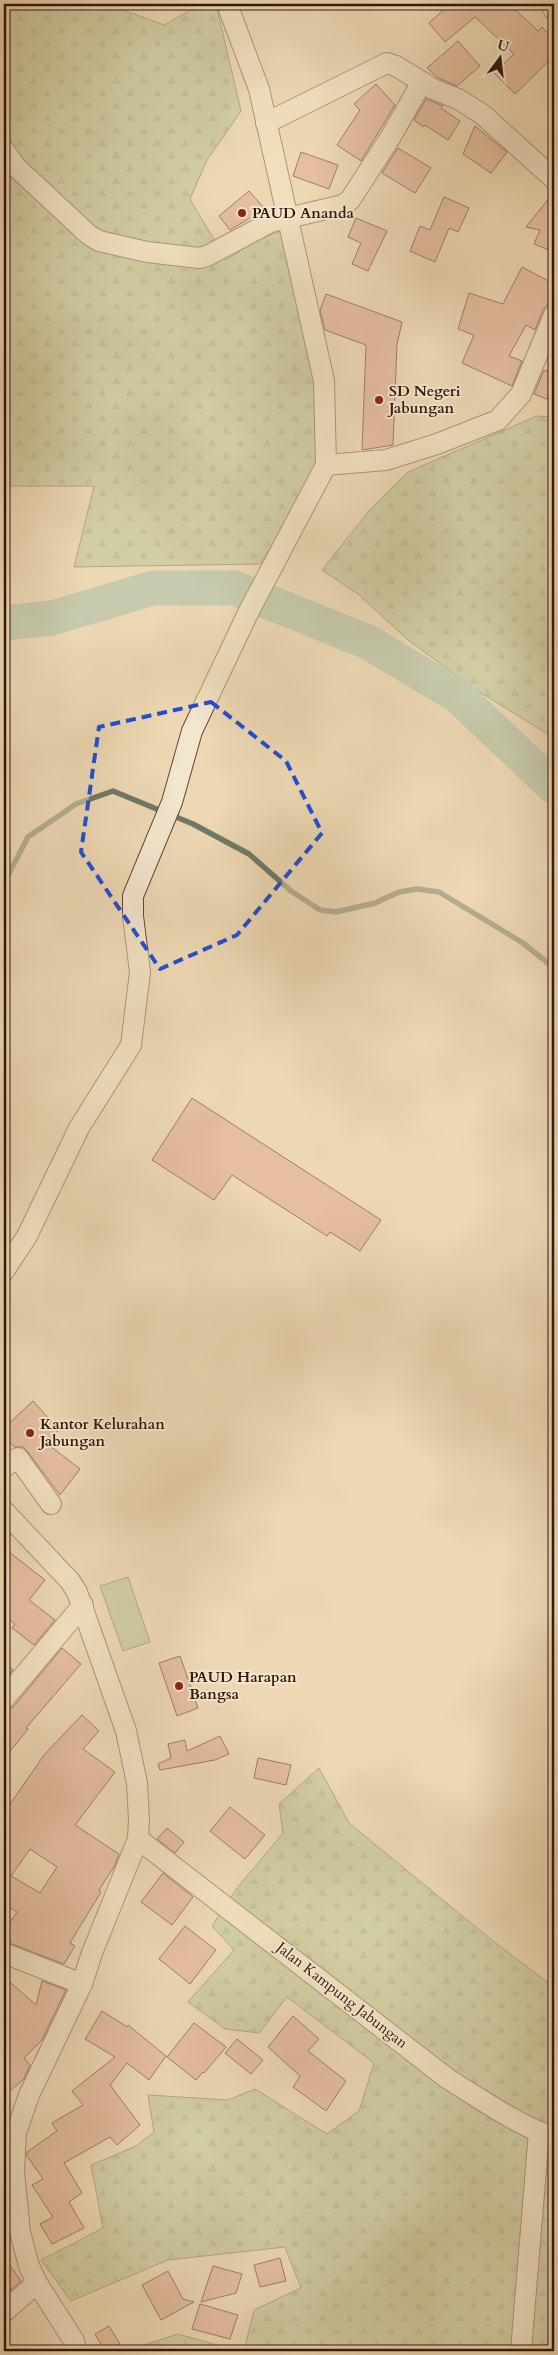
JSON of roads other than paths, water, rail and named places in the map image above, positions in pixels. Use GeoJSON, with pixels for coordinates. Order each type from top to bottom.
{"type":"FeatureCollection","features":[{"type":"Feature","properties":{"kind":"street"},"geometry":{"type":"LineString","coordinates":[[4,1271],[27,1236],[79,1128],[131,1044],[140,972],[133,916],[133,896],[172,802],[192,731],[249,612],[326,465],[324,381],[259,90],[226,4]]}},
{"type":"Feature","properties":{"kind":"street"},"geometry":{"type":"LineString","coordinates":[[550,4],[554,10]]}},
{"type":"Feature","properties":{"kind":"street"},"geometry":{"type":"LineString","coordinates":[[266,123],[387,63],[458,99],[482,114],[554,179]]}},
{"type":"Feature","properties":{"kind":"street"},"geometry":{"type":"LineString","coordinates":[[4,150],[16,167],[90,235],[109,244],[199,258],[223,248],[272,222],[288,216],[343,205],[350,200],[390,138],[422,82]]}},
{"type":"Feature","properties":{"kind":"street"},"geometry":{"type":"LineString","coordinates":[[326,465],[386,460],[437,444],[498,420],[521,394],[554,315]]}},
{"type":"Feature","properties":{"kind":"street"},"geometry":{"type":"LineString","coordinates":[[4,1468],[18,1458],[51,1504]]}},
{"type":"Feature","properties":{"kind":"street"},"geometry":{"type":"LineString","coordinates":[[4,1511],[70,1581],[83,1605],[126,1731],[137,1783],[138,1839],[92,1952],[82,1984],[10,2136],[20,2232],[29,2266],[37,2283],[74,2341],[76,2351]]}},
{"type":"Feature","properties":{"kind":"street"},"geometry":{"type":"LineString","coordinates":[[4,1699],[83,1605]]}},
{"type":"Feature","properties":{"kind":"street","name":"Jalan Kampung Jabungan"},"geometry":{"type":"LineString","coordinates":[[138,1839],[448,2079],[547,2135]]}},
{"type":"Feature","properties":{"kind":"street"},"geometry":{"type":"LineString","coordinates":[[4,1952],[82,1984]]}},
{"type":"Feature","properties":{"kind":"street"},"geometry":{"type":"LineString","coordinates":[[521,2351],[547,2135]]}},
{"type":"Feature","properties":{"kind":"street"},"geometry":{"type":"LineString","coordinates":[[4,2312],[37,2283]]}},
{"type":"Feature","properties":{"kind":"waterway"},"geometry":{"type":"LineString","coordinates":[[4,623],[52,618],[153,588],[234,588],[368,642],[458,696],[554,787]]}},
{"type":"Feature","properties":{"kind":"waterway"},"geometry":{"type":"LineString","coordinates":[[4,883],[28,837],[76,804],[113,791],[193,824],[249,854],[291,891],[320,910],[336,912],[375,903],[399,892],[417,889],[439,892],[523,943],[554,968]]}},
{"type":"Feature","properties":{"kind":"place","name":"PAUD Ananda"},"geometry":{"type":"Point","coordinates":[242,213]}},
{"type":"Feature","properties":{"kind":"place","name":"SD Negeri Jabungan"},"geometry":{"type":"Point","coordinates":[379,400]}},
{"type":"Feature","properties":{"kind":"place","name":"Kantor Kelurahan Jabungan"},"geometry":{"type":"Point","coordinates":[30,1433]}},
{"type":"Feature","properties":{"kind":"place","name":"PAUD Harapan Bangsa"},"geometry":{"type":"Point","coordinates":[179,1686]}}]}
